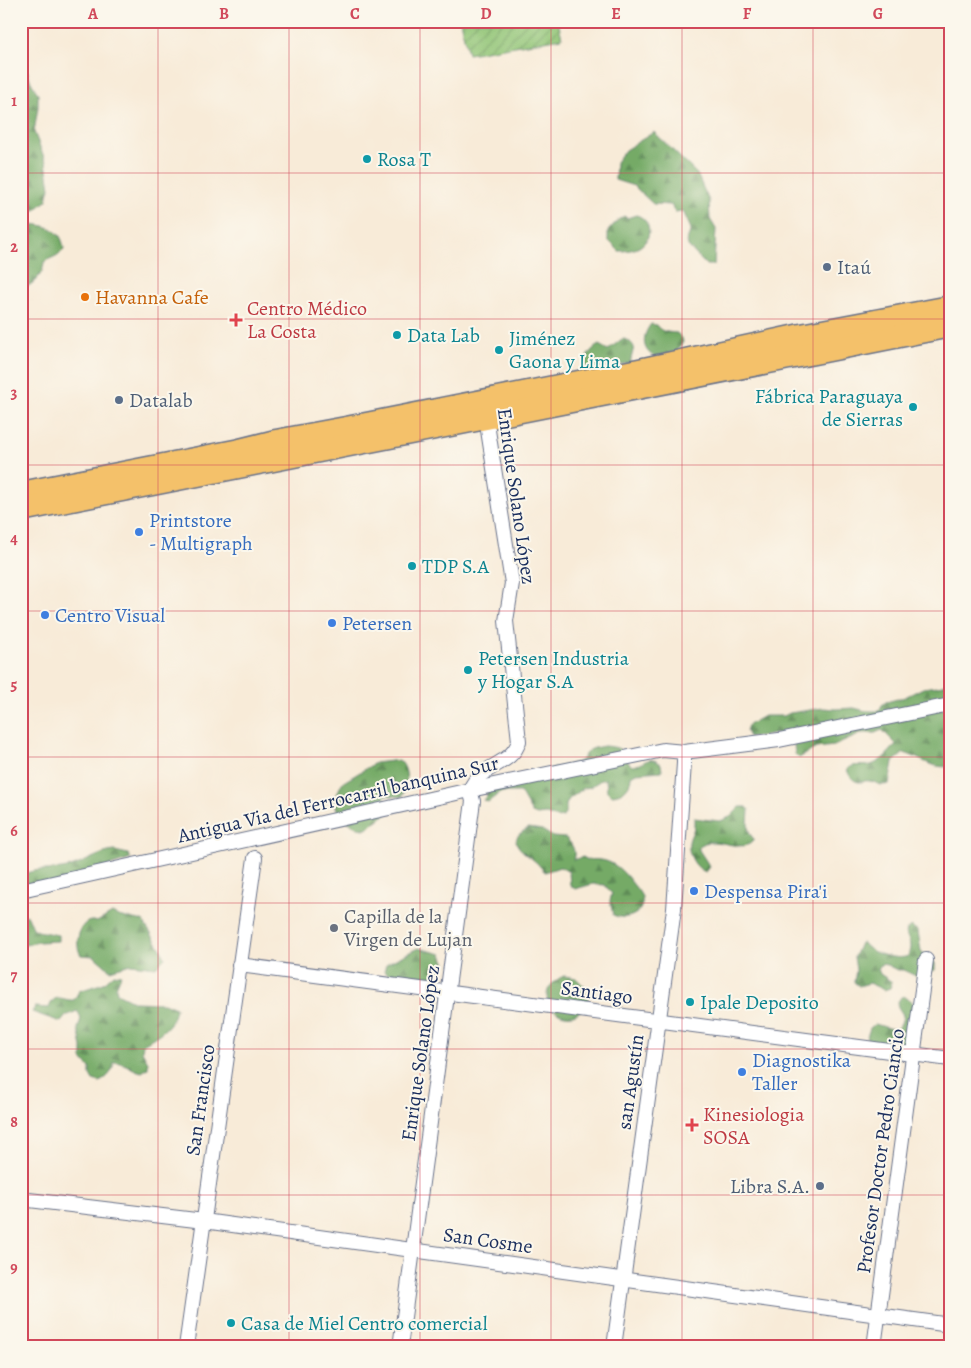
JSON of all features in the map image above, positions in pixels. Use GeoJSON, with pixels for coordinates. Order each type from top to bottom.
{"type":"FeatureCollection","features":[{"type":"Feature","properties":{"kind":"highway"},"geometry":{"type":"LineString","coordinates":[[21,510],[485,409],[801,335],[950,307]]}},
{"type":"Feature","properties":{"kind":"highway"},"geometry":{"type":"LineString","coordinates":[[21,493],[240,450],[276,440],[485,409],[950,326]]}},
{"type":"Feature","properties":{"kind":"street","name":"Enrique Solano López"},"geometry":{"type":"LineString","coordinates":[[400,1347],[449,992],[473,801],[470,790],[480,774],[512,755],[519,741],[506,621],[512,583],[485,409]]}},
{"type":"Feature","properties":{"kind":"street"},"geometry":{"type":"LineString","coordinates":[[684,752],[779,740],[950,705]]}},
{"type":"Feature","properties":{"kind":"street","name":"Antigua Via del Ferrocarril banquina Sur"},"geometry":{"type":"LineString","coordinates":[[21,890],[470,790],[663,750],[684,752]]}},
{"type":"Feature","properties":{"kind":"street","name":"san Agustín"},"geometry":{"type":"LineString","coordinates":[[614,1347],[675,900],[684,752]]}},
{"type":"Feature","properties":{"kind":"street","name":"San Francisco"},"geometry":{"type":"LineString","coordinates":[[186,1347],[255,858]]}},
{"type":"Feature","properties":{"kind":"street","name":"Profesor Doctor Pedro Ciancio"},"geometry":{"type":"LineString","coordinates":[[874,1347],[926,960]]}},
{"type":"Feature","properties":{"kind":"street","name":"Santiago"},"geometry":{"type":"LineString","coordinates":[[239,965],[950,1059]]}},
{"type":"Feature","properties":{"kind":"street","name":"San Cosme"},"geometry":{"type":"LineString","coordinates":[[21,1199],[204,1221],[950,1325]]}},
{"type":"Feature","properties":{"kind":"green space"},"geometry":{"type":"Polygon","coordinates":[[[460,21],[558,21],[562,38],[468,54],[460,21]]]}},
{"type":"Feature","properties":{"kind":"green space"},"geometry":{"type":"Polygon","coordinates":[[[21,64],[27,70],[38,94],[34,132],[46,162],[50,188],[47,200],[34,211],[21,213],[21,64]]]}},
{"type":"Feature","properties":{"kind":"green space"},"geometry":{"type":"Polygon","coordinates":[[[654,132],[697,174],[709,201],[710,219],[716,229],[714,265],[706,265],[688,246],[687,240],[691,229],[683,211],[675,212],[671,205],[653,204],[634,186],[615,180],[616,162],[625,150],[654,132]]]}},
{"type":"Feature","properties":{"kind":"green space"},"geometry":{"type":"Polygon","coordinates":[[[636,215],[647,223],[648,237],[637,248],[619,251],[608,240],[608,231],[624,216],[627,218],[636,215]]]}},
{"type":"Feature","properties":{"kind":"green space"},"geometry":{"type":"Polygon","coordinates":[[[32,224],[54,230],[61,237],[64,249],[44,262],[42,271],[37,279],[21,289],[21,226],[32,224]]]}},
{"type":"Feature","properties":{"kind":"green space"},"geometry":{"type":"Polygon","coordinates":[[[651,324],[656,325],[663,331],[677,333],[682,338],[683,342],[677,351],[655,357],[650,354],[644,342],[651,324]]]}},
{"type":"Feature","properties":{"kind":"green space"},"geometry":{"type":"Polygon","coordinates":[[[622,339],[629,341],[634,347],[630,363],[588,370],[585,365],[589,353],[599,345],[608,350],[622,339]]]}},
{"type":"Feature","properties":{"kind":"green space"},"geometry":{"type":"Polygon","coordinates":[[[950,681],[950,766],[932,765],[904,753],[893,762],[889,784],[882,785],[868,781],[856,781],[850,776],[847,769],[852,766],[875,764],[891,750],[896,744],[882,730],[875,733],[863,733],[834,746],[816,748],[799,758],[795,754],[793,736],[775,734],[749,737],[746,731],[748,725],[764,716],[784,716],[790,713],[823,708],[854,708],[866,711],[879,711],[886,702],[905,697],[923,688],[943,685],[950,681]]]}},
{"type":"Feature","properties":{"kind":"green space"},"geometry":{"type":"Polygon","coordinates":[[[604,746],[623,751],[632,766],[647,760],[653,760],[661,764],[662,771],[636,773],[631,776],[628,787],[615,795],[611,795],[607,791],[606,779],[601,780],[590,787],[584,788],[569,799],[563,817],[557,818],[546,814],[537,815],[532,813],[520,792],[501,792],[488,802],[483,800],[487,797],[485,785],[579,762],[589,751],[604,746]]]}},
{"type":"Feature","properties":{"kind":"green space"},"geometry":{"type":"Polygon","coordinates":[[[399,760],[406,772],[405,788],[402,797],[384,795],[387,808],[386,814],[364,829],[358,828],[342,818],[338,813],[334,800],[342,783],[375,763],[399,760]]]}},
{"type":"Feature","properties":{"kind":"green space"},"geometry":{"type":"Polygon","coordinates":[[[740,807],[749,809],[748,829],[754,839],[750,844],[743,846],[712,842],[705,843],[699,847],[699,850],[710,867],[706,872],[698,868],[689,851],[694,818],[720,821],[730,817],[740,807]]]}},
{"type":"Feature","properties":{"kind":"green space"},"geometry":{"type":"Polygon","coordinates":[[[529,828],[542,830],[553,837],[566,838],[573,848],[573,860],[583,857],[588,860],[603,860],[614,865],[624,873],[640,893],[642,897],[641,908],[629,917],[618,917],[613,915],[610,900],[612,894],[605,885],[593,884],[575,889],[570,885],[569,872],[560,867],[545,872],[516,842],[517,837],[529,828]]]}},
{"type":"Feature","properties":{"kind":"green space"},"geometry":{"type":"Polygon","coordinates":[[[115,851],[128,854],[131,859],[26,893],[21,899],[21,875],[39,870],[67,868],[115,851]]]}},
{"type":"Feature","properties":{"kind":"green space"},"geometry":{"type":"Polygon","coordinates":[[[112,913],[143,921],[158,943],[165,958],[156,967],[131,964],[110,970],[94,956],[81,955],[78,938],[82,926],[91,921],[97,922],[112,913]]]}},
{"type":"Feature","properties":{"kind":"green space"},"geometry":{"type":"Polygon","coordinates":[[[21,914],[28,916],[33,928],[38,931],[58,935],[58,941],[39,942],[21,946],[21,914]]]}},
{"type":"Feature","properties":{"kind":"green space"},"geometry":{"type":"Polygon","coordinates":[[[911,926],[918,931],[921,952],[935,963],[935,970],[916,976],[881,964],[878,969],[880,974],[892,982],[890,988],[884,990],[869,983],[859,986],[854,982],[856,970],[854,957],[860,943],[863,943],[866,947],[877,953],[891,957],[908,956],[910,944],[906,933],[911,926]]]}},
{"type":"Feature","properties":{"kind":"green space"},"geometry":{"type":"Polygon","coordinates":[[[418,948],[442,954],[446,964],[438,977],[393,977],[384,971],[386,964],[418,948]]]}},
{"type":"Feature","properties":{"kind":"green space"},"geometry":{"type":"Polygon","coordinates":[[[114,974],[121,975],[116,987],[117,993],[135,1002],[164,1003],[176,1008],[175,1015],[169,1025],[160,1034],[143,1044],[142,1051],[148,1062],[148,1068],[142,1072],[114,1062],[110,1074],[100,1082],[93,1080],[90,1075],[90,1068],[82,1059],[82,1047],[78,1028],[80,1021],[79,1013],[77,1011],[66,1016],[61,1022],[32,1012],[35,1007],[49,1008],[56,998],[74,1000],[79,991],[104,983],[114,974]]]}},
{"type":"Feature","properties":{"kind":"green space"},"geometry":{"type":"Polygon","coordinates":[[[564,976],[576,978],[588,990],[588,998],[585,1005],[578,1013],[560,1014],[553,1009],[548,1001],[547,993],[552,984],[564,976]]]}},
{"type":"Feature","properties":{"kind":"green space"},"geometry":{"type":"Polygon","coordinates":[[[904,996],[916,1005],[908,1056],[868,1043],[866,1040],[870,1028],[875,1024],[893,1029],[899,1026],[903,1015],[897,1003],[904,996]]]}},
{"type":"Feature","properties":{"kind":"place","name":"Rosa T"},"geometry":{"type":"Point","coordinates":[367,159]}},
{"type":"Feature","properties":{"kind":"place","name":"Itaú"},"geometry":{"type":"Point","coordinates":[827,267]}},
{"type":"Feature","properties":{"kind":"place","name":"Havanna Cafe"},"geometry":{"type":"Point","coordinates":[85,297]}},
{"type":"Feature","properties":{"kind":"place","name":"Centro Médico La Costa"},"geometry":{"type":"Point","coordinates":[236,320]}},
{"type":"Feature","properties":{"kind":"place","name":"Data Lab"},"geometry":{"type":"Point","coordinates":[397,335]}},
{"type":"Feature","properties":{"kind":"place","name":"Jiménez Gaona y Lima"},"geometry":{"type":"Point","coordinates":[499,350]}},
{"type":"Feature","properties":{"kind":"place","name":"Datalab"},"geometry":{"type":"Point","coordinates":[119,400]}},
{"type":"Feature","properties":{"kind":"place","name":"Fábrica Paraguaya de Sierras"},"geometry":{"type":"Point","coordinates":[913,407]}},
{"type":"Feature","properties":{"kind":"place","name":"Printstore - Multigraph"},"geometry":{"type":"Point","coordinates":[139,532]}},
{"type":"Feature","properties":{"kind":"place","name":"TDP S.A"},"geometry":{"type":"Point","coordinates":[412,566]}},
{"type":"Feature","properties":{"kind":"place","name":"Centro Visual"},"geometry":{"type":"Point","coordinates":[45,615]}},
{"type":"Feature","properties":{"kind":"place","name":"Petersen"},"geometry":{"type":"Point","coordinates":[332,623]}},
{"type":"Feature","properties":{"kind":"place","name":"Petersen Industria y Hogar S.A"},"geometry":{"type":"Point","coordinates":[468,670]}},
{"type":"Feature","properties":{"kind":"place","name":"Despensa Pira'i"},"geometry":{"type":"Point","coordinates":[694,891]}},
{"type":"Feature","properties":{"kind":"place","name":"Capilla de la Virgen de Lujan"},"geometry":{"type":"Point","coordinates":[334,928]}},
{"type":"Feature","properties":{"kind":"place","name":"Ipale Deposito"},"geometry":{"type":"Point","coordinates":[690,1002]}},
{"type":"Feature","properties":{"kind":"place","name":"Diagnostika Taller"},"geometry":{"type":"Point","coordinates":[742,1072]}},
{"type":"Feature","properties":{"kind":"place","name":"Kinesiologia SOSA"},"geometry":{"type":"Point","coordinates":[692,1125]}},
{"type":"Feature","properties":{"kind":"place","name":"Libra S.A."},"geometry":{"type":"Point","coordinates":[820,1186]}},
{"type":"Feature","properties":{"kind":"place","name":"Casa de Miel Centro comercial"},"geometry":{"type":"Point","coordinates":[231,1323]}}]}
